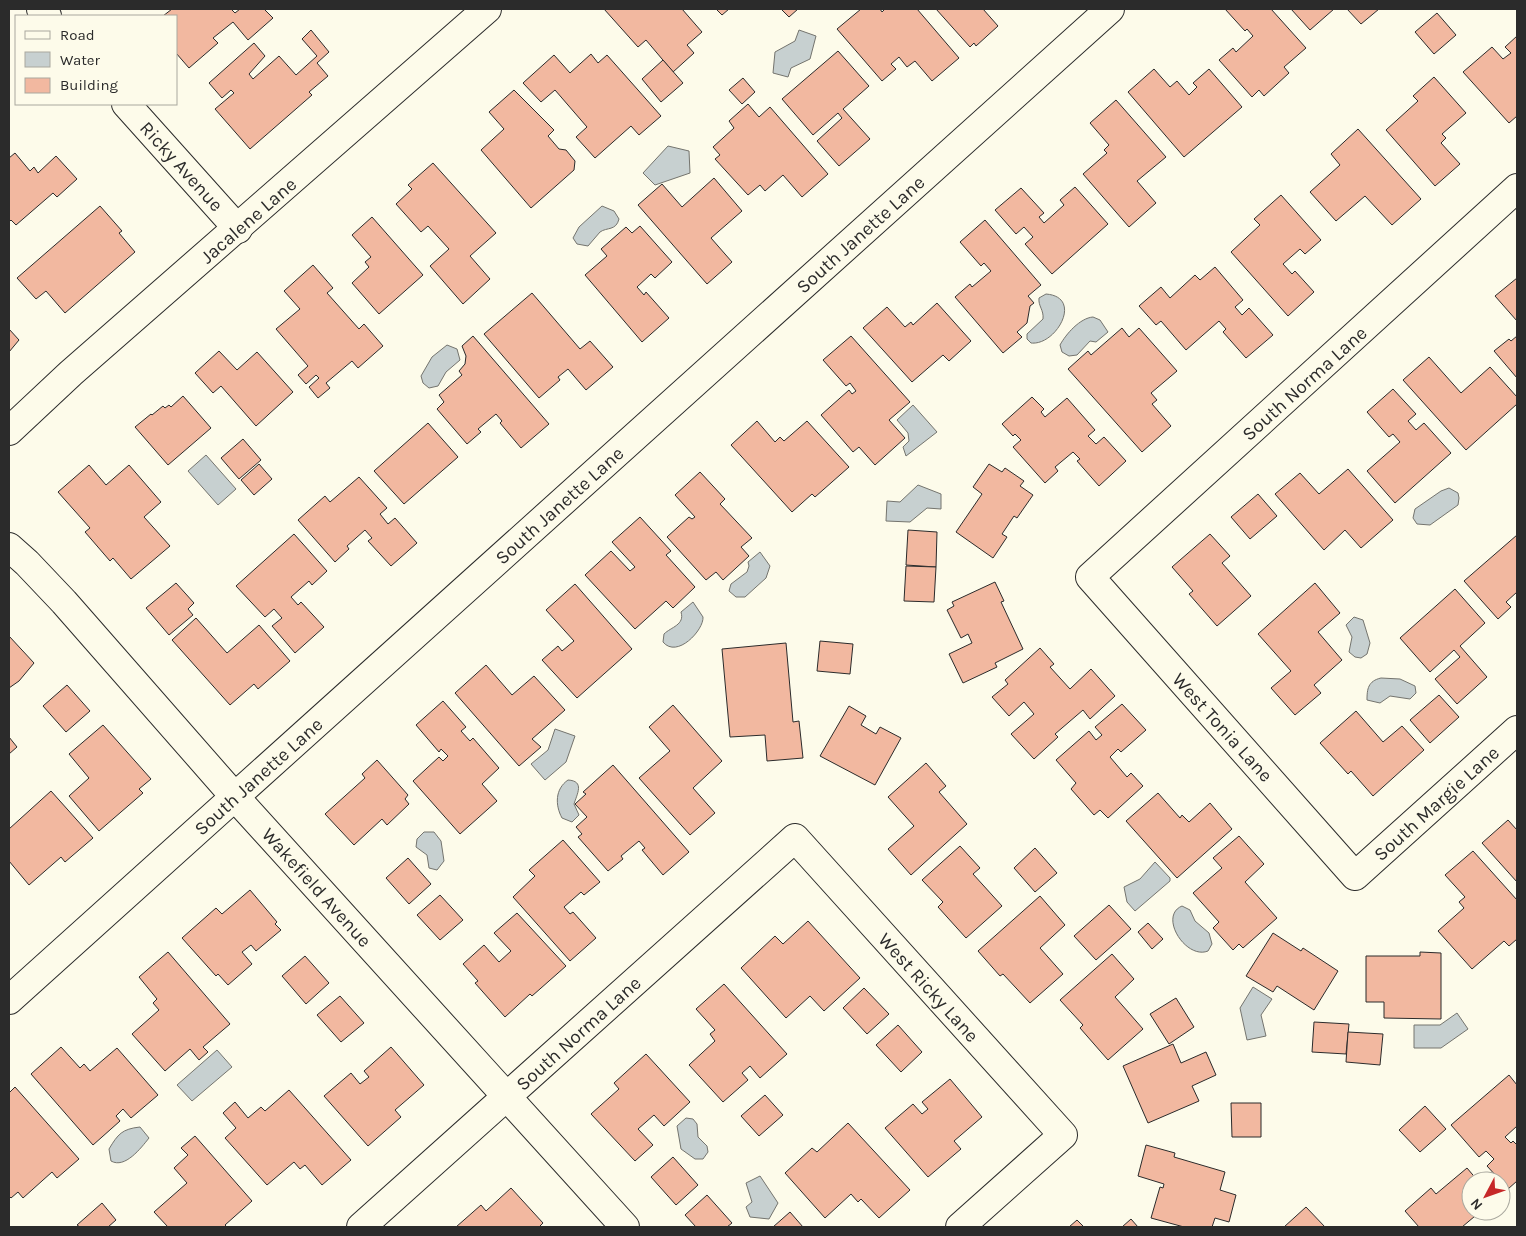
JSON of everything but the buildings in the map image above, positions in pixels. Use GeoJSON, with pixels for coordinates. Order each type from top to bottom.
{"type":"FeatureCollection","features":[{"type":"Feature","properties":{"kind":"street","name":"Jacalene Lane"},"geometry":{"type":"LineString","coordinates":[[9,431],[71,373],[238,229],[487,9]]}},
{"type":"Feature","properties":{"kind":"street","name":"South Janette Lane"},"geometry":{"type":"LineString","coordinates":[[9,1000],[1110,9]]}},
{"type":"Feature","properties":{"kind":"street","name":"Ricky Avenue"},"geometry":{"type":"LineString","coordinates":[[127,105],[238,229]]}},
{"type":"Feature","properties":{"kind":"street","name":"South Norma Lane"},"geometry":{"type":"LineString","coordinates":[[1090,577],[1517,188]]}},
{"type":"Feature","properties":{"kind":"street","name":"Wakefield Avenue"},"geometry":{"type":"LineString","coordinates":[[9,547],[64,602],[235,797],[625,1227]]}},
{"type":"Feature","properties":{"kind":"street","name":"West Tonia Lane"},"geometry":{"type":"LineString","coordinates":[[1090,577],[1355,876]]}},
{"type":"Feature","properties":{"kind":"street","name":"South Margie Lane"},"geometry":{"type":"LineString","coordinates":[[1355,876],[1517,730]]}},
{"type":"Feature","properties":{"kind":"street","name":"South Norma Lane"},"geometry":{"type":"LineString","coordinates":[[361,1227],[795,838]]}},
{"type":"Feature","properties":{"kind":"street","name":"West Ricky Lane"},"geometry":{"type":"LineString","coordinates":[[795,838],[1063,1135],[960,1227]]}},
{"type":"Feature","properties":{"kind":"water"},"geometry":{"type":"Polygon","coordinates":[[[799,30],[816,36],[810,59],[791,68],[788,77],[773,73],[775,52],[795,41],[799,30]]]}},
{"type":"Feature","properties":{"kind":"water"},"geometry":{"type":"Polygon","coordinates":[[[668,146],[689,151],[690,173],[655,185],[643,173],[668,146]]]}},
{"type":"Feature","properties":{"kind":"water"},"geometry":{"type":"Polygon","coordinates":[[[602,206],[614,211],[619,219],[618,223],[614,227],[600,232],[588,246],[577,244],[573,238],[579,227],[602,206]]]}},
{"type":"Feature","properties":{"kind":"water"},"geometry":{"type":"Polygon","coordinates":[[[1046,294],[1057,297],[1063,303],[1065,312],[1057,330],[1040,342],[1031,343],[1027,339],[1027,334],[1043,319],[1039,298],[1046,294]]]}},
{"type":"Feature","properties":{"kind":"water"},"geometry":{"type":"Polygon","coordinates":[[[1093,317],[1100,320],[1108,332],[1096,342],[1090,341],[1077,355],[1069,356],[1062,352],[1060,345],[1066,336],[1078,323],[1093,317]]]}},
{"type":"Feature","properties":{"kind":"water"},"geometry":{"type":"Polygon","coordinates":[[[447,345],[457,349],[460,360],[446,372],[438,386],[429,388],[423,383],[421,376],[432,357],[447,345]]]}},
{"type":"Feature","properties":{"kind":"water"},"geometry":{"type":"Polygon","coordinates":[[[913,405],[937,432],[906,456],[903,447],[909,441],[908,433],[897,420],[913,405]]]}},
{"type":"Feature","properties":{"kind":"water"},"geometry":{"type":"Polygon","coordinates":[[[206,455],[236,489],[218,505],[188,471],[206,455]]]}},
{"type":"Feature","properties":{"kind":"water"},"geometry":{"type":"Polygon","coordinates":[[[918,485],[941,494],[941,509],[927,508],[910,522],[886,521],[887,501],[900,502],[918,485]]]}},
{"type":"Feature","properties":{"kind":"water"},"geometry":{"type":"Polygon","coordinates":[[[1449,488],[1458,493],[1458,505],[1430,525],[1417,524],[1413,518],[1415,509],[1441,491],[1449,488]]]}},
{"type":"Feature","properties":{"kind":"water"},"geometry":{"type":"Polygon","coordinates":[[[760,552],[770,566],[766,578],[745,597],[736,597],[729,591],[731,584],[747,572],[748,562],[760,552]]]}},
{"type":"Feature","properties":{"kind":"water"},"geometry":{"type":"Polygon","coordinates":[[[693,602],[703,617],[699,629],[689,641],[682,645],[669,646],[663,642],[664,634],[679,623],[682,616],[681,612],[693,602]]]}},
{"type":"Feature","properties":{"kind":"water"},"geometry":{"type":"Polygon","coordinates":[[[1354,617],[1363,620],[1370,643],[1367,654],[1361,658],[1355,657],[1349,652],[1352,637],[1346,625],[1354,617]]]}},
{"type":"Feature","properties":{"kind":"water"},"geometry":{"type":"Polygon","coordinates":[[[1381,678],[1400,679],[1415,686],[1416,693],[1410,699],[1390,696],[1380,703],[1367,700],[1369,686],[1373,681],[1381,678]]]}},
{"type":"Feature","properties":{"kind":"water"},"geometry":{"type":"Polygon","coordinates":[[[555,729],[575,736],[566,762],[545,780],[531,764],[548,750],[555,729]]]}},
{"type":"Feature","properties":{"kind":"water"},"geometry":{"type":"Polygon","coordinates":[[[568,780],[578,785],[574,804],[579,815],[572,822],[562,818],[557,803],[561,788],[568,780]]]}},
{"type":"Feature","properties":{"kind":"water"},"geometry":{"type":"Polygon","coordinates":[[[424,832],[434,832],[441,841],[444,861],[437,870],[429,868],[427,855],[416,847],[417,839],[424,832]]]}},
{"type":"Feature","properties":{"kind":"water"},"geometry":{"type":"Polygon","coordinates":[[[1155,862],[1170,878],[1170,881],[1135,911],[1127,902],[1124,887],[1140,879],[1155,862]]]}},
{"type":"Feature","properties":{"kind":"water"},"geometry":{"type":"Polygon","coordinates":[[[1182,906],[1190,910],[1195,921],[1209,933],[1212,944],[1208,951],[1200,952],[1191,949],[1178,936],[1173,919],[1175,911],[1182,906]]]}},
{"type":"Feature","properties":{"kind":"water"},"geometry":{"type":"Polygon","coordinates":[[[1253,987],[1272,999],[1261,1015],[1266,1036],[1247,1040],[1240,1008],[1253,987]]]}},
{"type":"Feature","properties":{"kind":"water"},"geometry":{"type":"Polygon","coordinates":[[[1457,1013],[1468,1029],[1441,1048],[1414,1048],[1414,1025],[1440,1025],[1457,1013]]]}},
{"type":"Feature","properties":{"kind":"water"},"geometry":{"type":"Polygon","coordinates":[[[217,1050],[232,1067],[192,1101],[177,1085],[217,1050]]]}},
{"type":"Feature","properties":{"kind":"water"},"geometry":{"type":"Polygon","coordinates":[[[686,1118],[693,1119],[697,1124],[698,1137],[707,1146],[708,1152],[703,1159],[695,1159],[681,1149],[677,1126],[686,1118]]]}},
{"type":"Feature","properties":{"kind":"water"},"geometry":{"type":"Polygon","coordinates":[[[140,1127],[149,1138],[142,1147],[127,1160],[116,1163],[111,1161],[109,1149],[118,1136],[129,1129],[140,1127]]]}},
{"type":"Feature","properties":{"kind":"water"},"geometry":{"type":"Polygon","coordinates":[[[760,1176],[778,1203],[769,1219],[750,1217],[746,1207],[752,1202],[746,1183],[760,1176]]]}}]}
